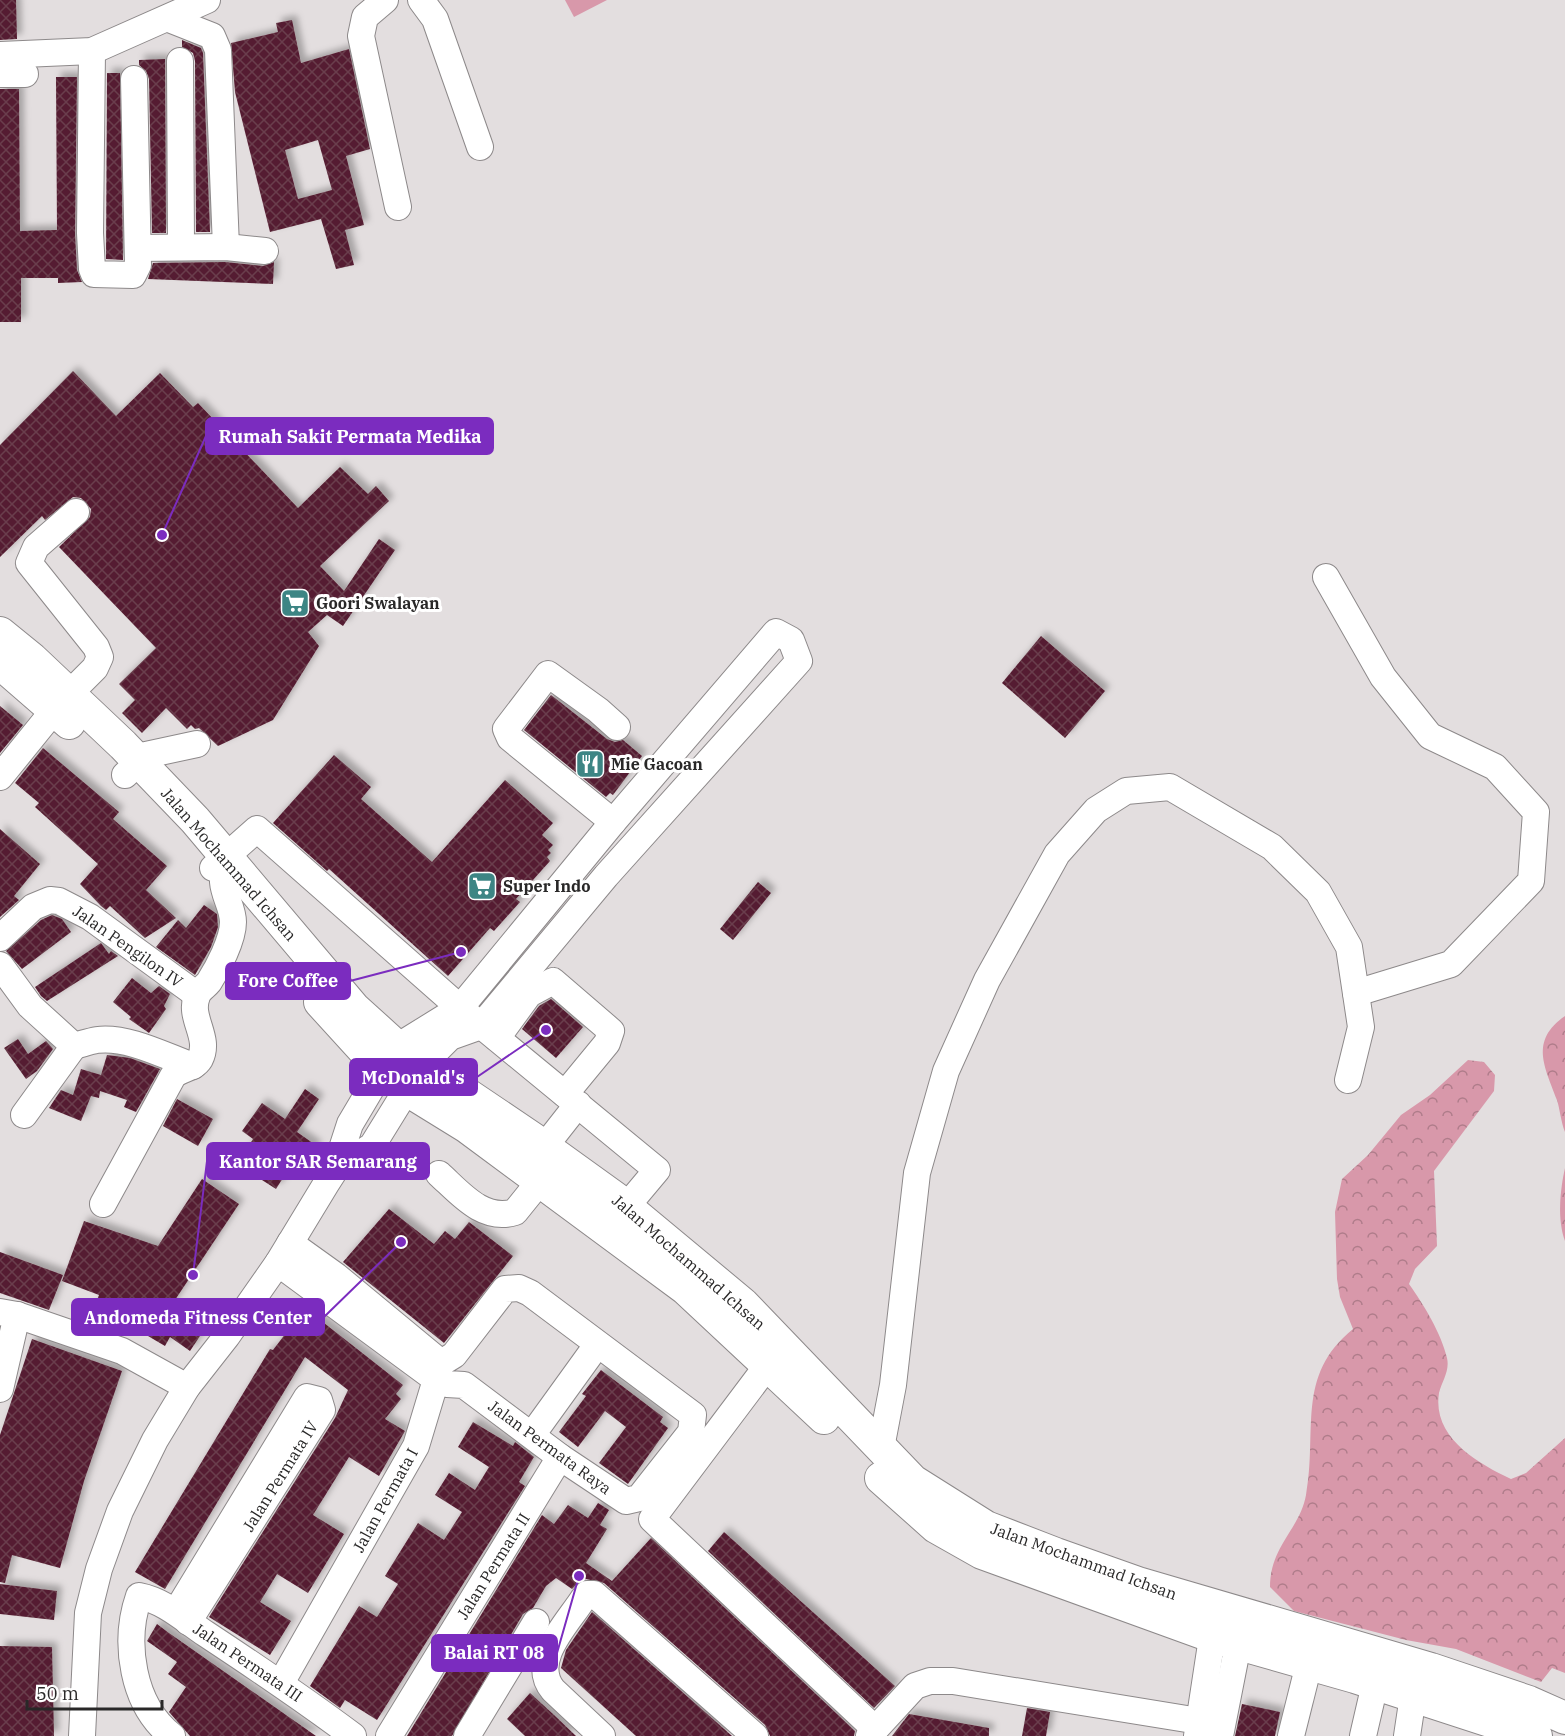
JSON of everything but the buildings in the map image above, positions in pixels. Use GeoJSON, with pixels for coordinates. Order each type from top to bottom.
{"type":"FeatureCollection","features":[{"type":"Feature","properties":{"kind":"main road","name":"Jalan Mochammad Ichsan"},"geometry":{"type":"LineString","coordinates":[[0,633],[62,701],[131,768],[195,820],[224,868],[339,992],[389,1058],[415,1078],[467,1127],[686,1289],[734,1316],[767,1366],[836,1429],[894,1492],[936,1527],[982,1553],[1228,1625],[1431,1669],[1529,1702],[1565,1718]]}},
{"type":"Feature","properties":{"kind":"main road","name":"Jalan Mochammad Ichsan"},"geometry":{"type":"LineString","coordinates":[[0,663],[62,701]]}},
{"type":"Feature","properties":{"kind":"main road","name":"Jalan Mochammad Ichsan"},"geometry":{"type":"LineString","coordinates":[[415,1078],[544,1146],[626,1207],[734,1316],[881,1448],[913,1481],[986,1527],[1128,1580],[1309,1664],[1413,1696],[1477,1727],[1536,1736]]}},
{"type":"Feature","properties":{"kind":"street"},"geometry":{"type":"LineString","coordinates":[[0,55],[92,51],[169,19],[207,0]]}},
{"type":"Feature","properties":{"kind":"street"},"geometry":{"type":"LineString","coordinates":[[385,0],[365,17],[361,36],[398,207]]}},
{"type":"Feature","properties":{"kind":"street"},"geometry":{"type":"LineString","coordinates":[[421,0],[435,19],[480,147]]}},
{"type":"Feature","properties":{"kind":"street"},"geometry":{"type":"LineString","coordinates":[[169,19],[212,36],[218,50],[226,247]]}},
{"type":"Feature","properties":{"kind":"street"},"geometry":{"type":"LineString","coordinates":[[92,51],[90,233],[94,274],[133,275],[138,265],[134,79]]}},
{"type":"Feature","properties":{"kind":"street"},"geometry":{"type":"LineString","coordinates":[[180,61],[181,246]]}},
{"type":"Feature","properties":{"kind":"street"},"geometry":{"type":"LineString","coordinates":[[138,248],[226,247],[265,251]]}},
{"type":"Feature","properties":{"kind":"street"},"geometry":{"type":"LineString","coordinates":[[0,777],[62,701],[95,668],[100,657],[96,647],[29,563],[36,548],[76,512]]}},
{"type":"Feature","properties":{"kind":"street"},"geometry":{"type":"LineString","coordinates":[[1326,577],[1383,677],[1430,736],[1495,767],[1536,812],[1531,881],[1451,963],[1356,993]]}},
{"type":"Feature","properties":{"kind":"street"},"geometry":{"type":"LineString","coordinates":[[82,1736],[88,1613],[99,1569],[120,1511],[155,1440],[187,1387],[227,1336],[284,1253],[334,1170],[350,1124],[389,1058],[460,1008],[589,855],[613,822],[776,632],[791,640],[799,661],[606,876],[489,1032]]}},
{"type":"Feature","properties":{"kind":"street"},"geometry":{"type":"LineString","coordinates":[[613,822],[510,738],[506,729],[548,674],[598,710],[616,728]]}},
{"type":"Feature","properties":{"kind":"street"},"geometry":{"type":"LineString","coordinates":[[131,768],[155,752],[197,744]]}},
{"type":"Feature","properties":{"kind":"street"},"geometry":{"type":"LineString","coordinates":[[881,1448],[893,1385],[917,1173],[946,1071],[987,980],[1058,854],[1096,810],[1126,791],[1170,787],[1272,847],[1318,892],[1349,947],[1361,1027],[1348,1080]]}},
{"type":"Feature","properties":{"kind":"street"},"geometry":{"type":"LineString","coordinates":[[103,1204],[173,1076],[193,1066],[200,1059],[203,1046],[202,1035],[194,1015],[197,995],[209,982],[230,939],[234,924],[224,868],[257,830],[460,1008],[657,1170],[626,1207]]}},
{"type":"Feature","properties":{"kind":"street"},"geometry":{"type":"LineString","coordinates":[[589,855],[606,876]]}},
{"type":"Feature","properties":{"kind":"street","name":"Jalan Pengilon IV"},"geometry":{"type":"LineString","coordinates":[[0,938],[33,907],[50,900],[59,901],[90,917],[197,995]]}},
{"type":"Feature","properties":{"kind":"street"},"geometry":{"type":"LineString","coordinates":[[0,965],[30,1006],[74,1046]]}},
{"type":"Feature","properties":{"kind":"street"},"geometry":{"type":"LineString","coordinates":[[334,1170],[372,1146],[415,1078],[450,1036],[489,1032],[529,994],[553,981],[611,1031],[607,1043],[544,1146]]}},
{"type":"Feature","properties":{"kind":"street"},"geometry":{"type":"LineString","coordinates":[[24,1116],[74,1046],[97,1040],[108,1040],[129,1044],[193,1066]]}},
{"type":"Feature","properties":{"kind":"street"},"geometry":{"type":"LineString","coordinates":[[440,1174],[478,1209],[500,1214],[514,1212],[540,1181]]}},
{"type":"Feature","properties":{"kind":"street","name":"Jalan Permata Raya"},"geometry":{"type":"LineString","coordinates":[[284,1253],[560,1457],[626,1501],[635,1500],[691,1432],[693,1426],[693,1415],[530,1293],[519,1288],[505,1289],[481,1317],[448,1372]]}},
{"type":"Feature","properties":{"kind":"street"},"geometry":{"type":"LineString","coordinates":[[0,1389],[9,1314],[122,1351],[187,1387]]}},
{"type":"Feature","properties":{"kind":"street"},"geometry":{"type":"LineString","coordinates":[[532,1435],[597,1345]]}},
{"type":"Feature","properties":{"kind":"street"},"geometry":{"type":"LineString","coordinates":[[767,1366],[652,1519],[872,1733],[915,1686],[930,1681],[953,1682],[1198,1728],[1210,1658],[1228,1625]]}},
{"type":"Feature","properties":{"kind":"street","name":"Jalan Permata I"},"geometry":{"type":"LineString","coordinates":[[287,1687],[424,1449],[439,1430],[448,1372]]}},
{"type":"Feature","properties":{"kind":"street","name":"Jalan Permata II"},"geometry":{"type":"LineString","coordinates":[[389,1736],[560,1457]]}},
{"type":"Feature","properties":{"kind":"street","name":"Jalan Permata IV"},"geometry":{"type":"LineString","coordinates":[[182,1617],[250,1507]]}},
{"type":"Feature","properties":{"kind":"street"},"geometry":{"type":"LineString","coordinates":[[602,1736],[553,1690],[546,1681],[543,1667],[547,1654],[583,1599],[587,1594],[594,1593],[755,1736]]}},
{"type":"Feature","properties":{"kind":"street","name":"Jalan Permata III"},"geometry":{"type":"LineString","coordinates":[[172,1736],[163,1729],[143,1700],[137,1683],[132,1652],[133,1620],[139,1596],[150,1598],[182,1617],[287,1687],[353,1736]]}},
{"type":"Feature","properties":{"kind":"street"},"geometry":{"type":"LineString","coordinates":[[466,1736],[536,1622]]}},
{"type":"Feature","properties":{"kind":"street"},"geometry":{"type":"LineString","coordinates":[[1220,1736],[1228,1625]]}},
{"type":"Feature","properties":{"kind":"street"},"geometry":{"type":"LineString","coordinates":[[1292,1736],[1309,1664]]}},
{"type":"Feature","properties":{"kind":"street"},"geometry":{"type":"LineString","coordinates":[[1364,1736],[1375,1684]]}},
{"type":"Feature","properties":{"kind":"street"},"geometry":{"type":"LineString","coordinates":[[1407,1736],[1413,1696]]}},
{"type":"Feature","properties":{"kind":"green space"},"geometry":{"type":"Polygon","coordinates":[[[565,0],[607,0],[574,17],[565,0]]]}},
{"type":"Feature","properties":{"kind":"green space"},"geometry":{"type":"Polygon","coordinates":[[[1565,1016],[1565,1132],[1545,1066],[1543,1045],[1554,1025],[1565,1016]]]}},
{"type":"Feature","properties":{"kind":"green space"},"geometry":{"type":"Polygon","coordinates":[[[1468,1060],[1484,1062],[1495,1075],[1494,1091],[1434,1171],[1437,1246],[1415,1269],[1409,1284],[1441,1339],[1447,1358],[1445,1376],[1439,1393],[1439,1409],[1443,1423],[1460,1446],[1484,1465],[1511,1479],[1526,1473],[1565,1438],[1565,1673],[1552,1668],[1541,1682],[1456,1649],[1406,1640],[1294,1611],[1270,1587],[1275,1560],[1298,1518],[1306,1495],[1312,1406],[1316,1385],[1323,1366],[1335,1347],[1353,1329],[1340,1297],[1337,1279],[1335,1212],[1342,1179],[1368,1155],[1401,1115],[1430,1095],[1468,1060]]]}},
{"type":"Feature","properties":{"kind":"green space"},"geometry":{"type":"Polygon","coordinates":[[[1565,1168],[1565,1241],[1562,1233],[1560,1205],[1565,1168]]]}},
{"type":"Feature","properties":{"kind":"place","name":"Rumah Sakit Permata Medika"},"geometry":{"type":"Point","coordinates":[162,535]}},
{"type":"Feature","properties":{"kind":"place","name":"Goori Swalayan"},"geometry":{"type":"Point","coordinates":[295,603]}},
{"type":"Feature","properties":{"kind":"place","name":"Mie Gacoan"},"geometry":{"type":"Point","coordinates":[590,764]}},
{"type":"Feature","properties":{"kind":"place","name":"Super Indo"},"geometry":{"type":"Point","coordinates":[482,886]}},
{"type":"Feature","properties":{"kind":"place","name":"Fore Coffee"},"geometry":{"type":"Point","coordinates":[461,952]}},
{"type":"Feature","properties":{"kind":"place","name":"McDonald's"},"geometry":{"type":"Point","coordinates":[546,1030]}},
{"type":"Feature","properties":{"kind":"place","name":"Andomeda Fitness Center"},"geometry":{"type":"Point","coordinates":[401,1242]}},
{"type":"Feature","properties":{"kind":"place","name":"Kantor SAR Semarang"},"geometry":{"type":"Point","coordinates":[193,1275]}},
{"type":"Feature","properties":{"kind":"place","name":"Balai RT 08"},"geometry":{"type":"Point","coordinates":[579,1576]}}]}
